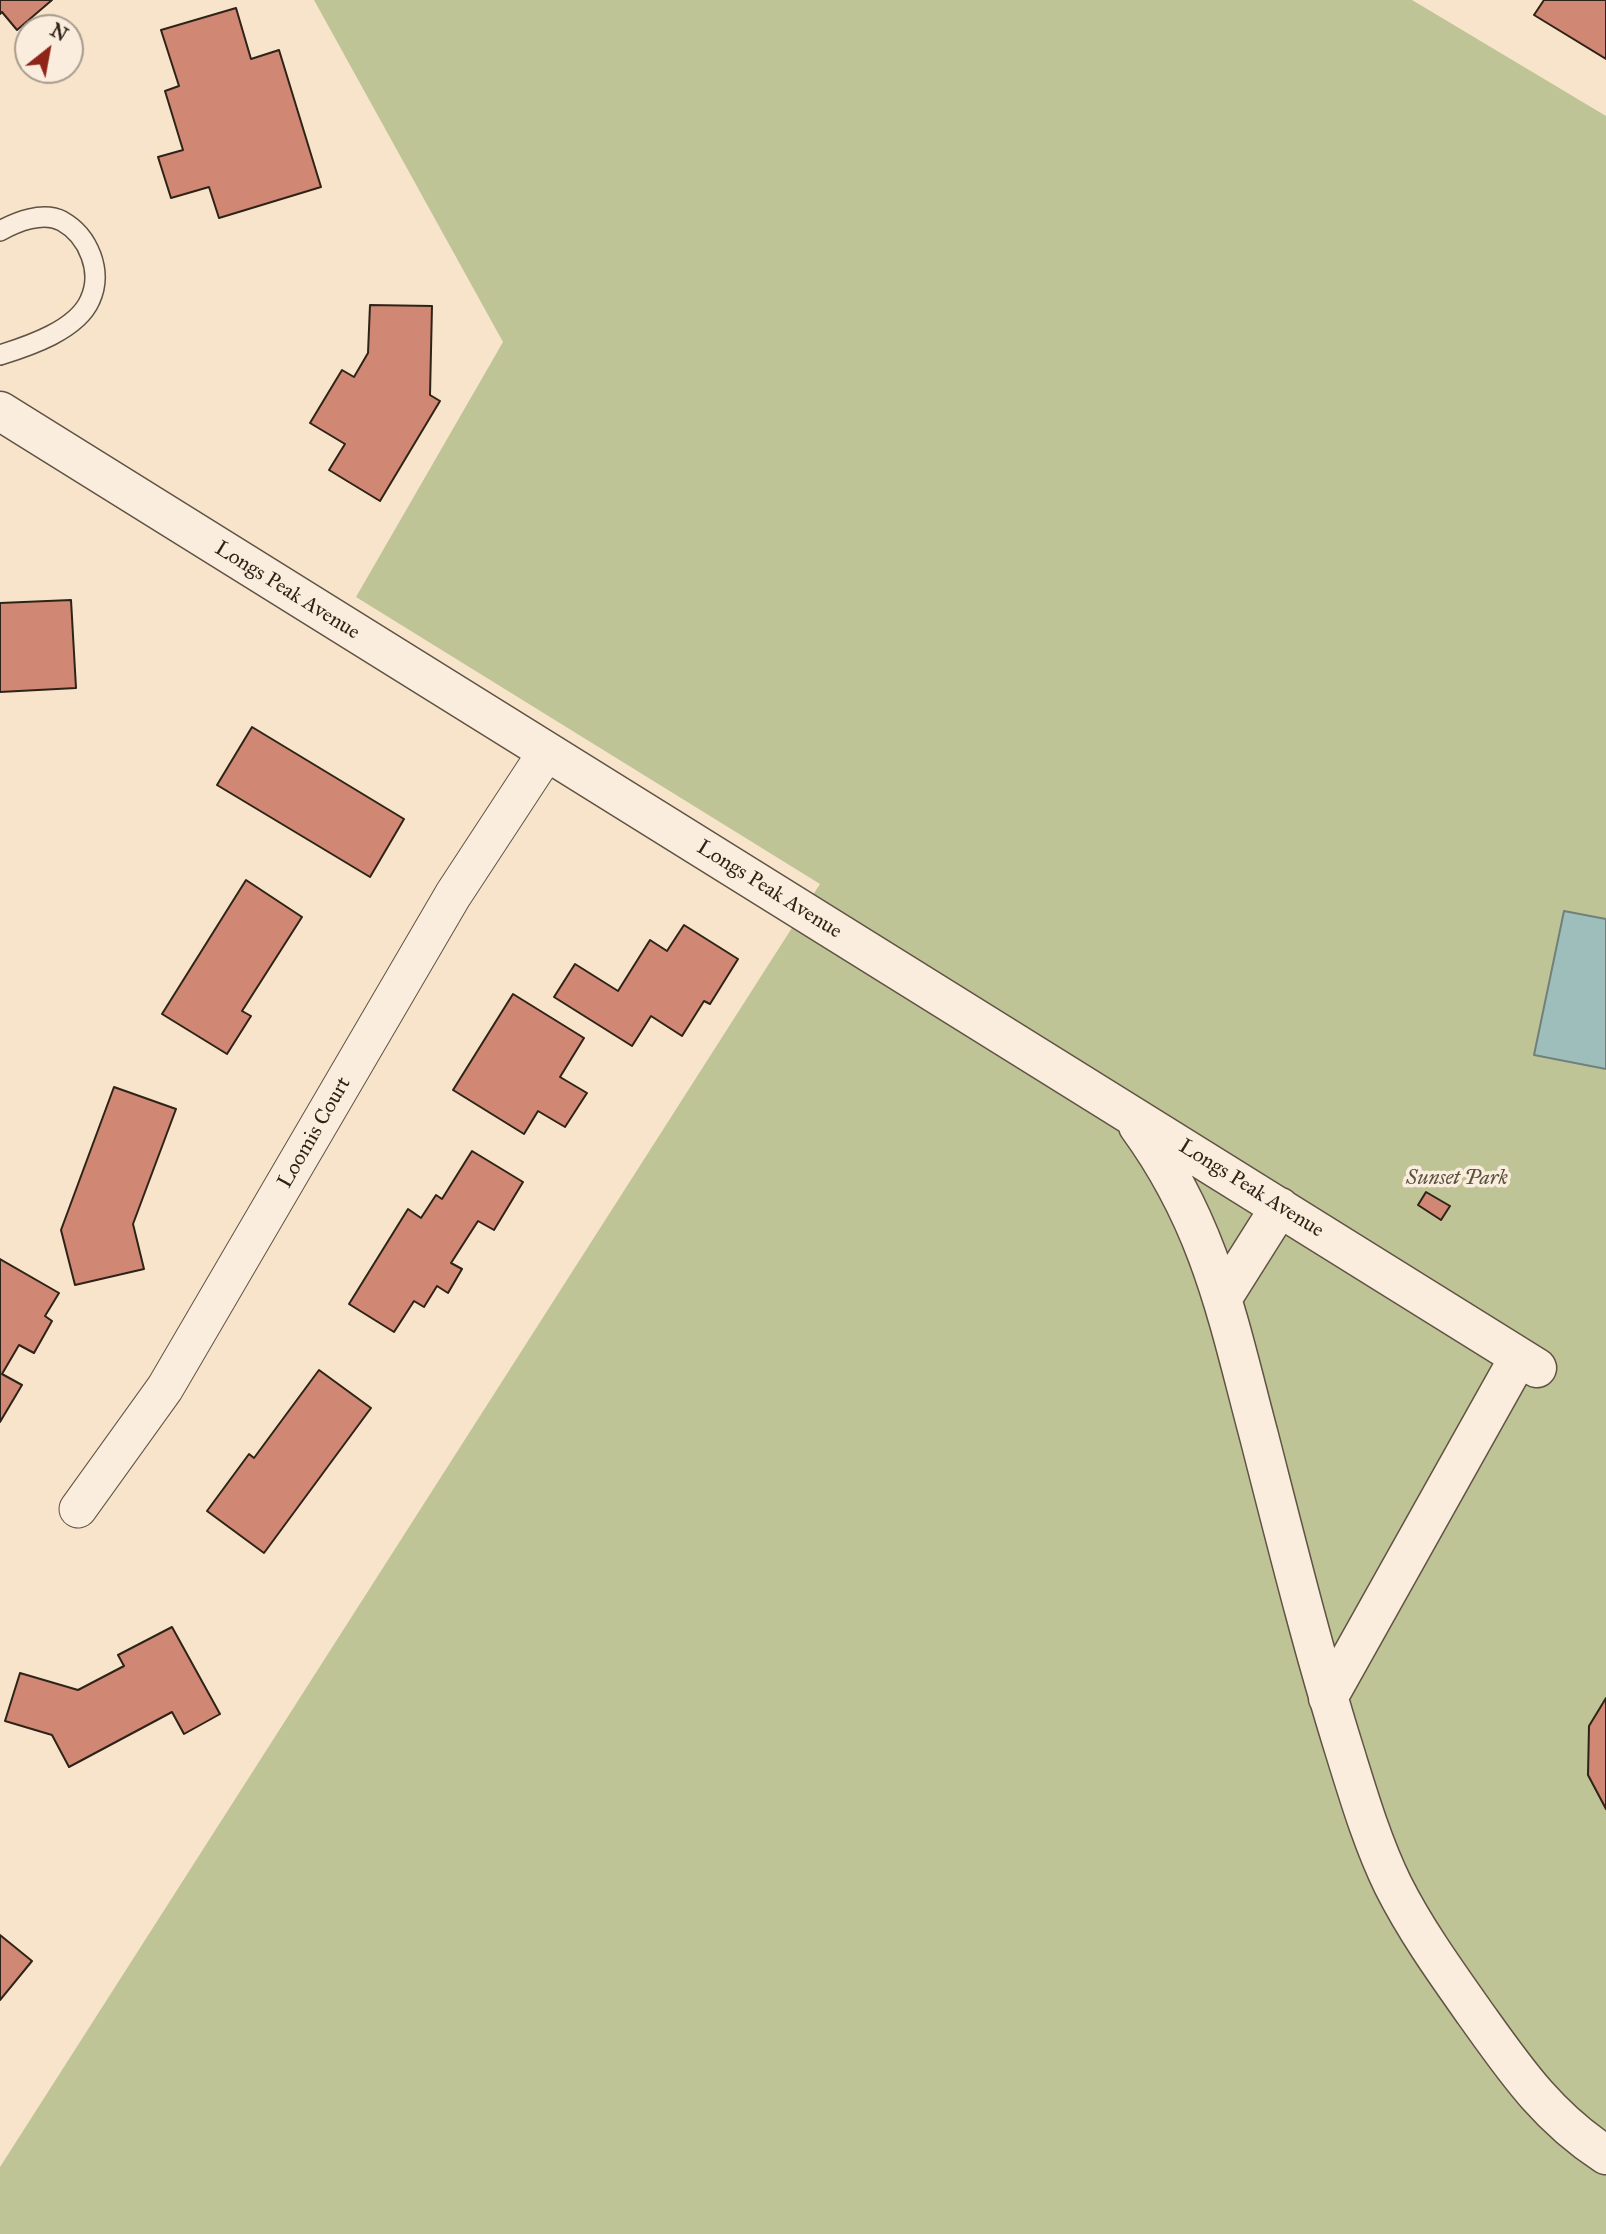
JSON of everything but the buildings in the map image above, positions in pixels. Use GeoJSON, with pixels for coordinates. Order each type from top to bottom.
{"type":"FeatureCollection","features":[{"type":"Feature","properties":{"kind":"street","name":"Longs Peak Avenue"},"geometry":{"type":"LineString","coordinates":[[0,411],[1528,1363],[1328,1698]]}},
{"type":"Feature","properties":{"kind":"street","name":"Loomis Court"},"geometry":{"type":"LineString","coordinates":[[78,1509],[165,1388],[453,895],[547,753]]}},
{"type":"Feature","properties":{"kind":"street"},"geometry":{"type":"LineString","coordinates":[[1126,1111],[1163,1161],[1205,1243],[1328,1698],[1361,1804],[1403,1904],[1463,1996],[1535,2096],[1570,2129],[1606,2155]]}},
{"type":"Feature","properties":{"kind":"street"},"geometry":{"type":"LineString","coordinates":[[1222,1299],[1280,1207]]}},
{"type":"Feature","properties":{"kind":"lane"},"geometry":{"type":"LineString","coordinates":[[0,231],[30,218],[61,220],[86,243],[96,269],[90,301],[69,324],[35,345],[0,355]]}},
{"type":"Feature","properties":{"kind":"green space","name":"Sunset Park"},"geometry":{"type":"Polygon","coordinates":[[[314,0],[1412,0],[1606,116],[1606,2234],[0,2234],[0,2167],[820,884],[356,597],[503,342],[314,0]]]}},
{"type":"Feature","properties":{"kind":"water"},"geometry":{"type":"Polygon","coordinates":[[[1564,911],[1606,919],[1606,1069],[1534,1055],[1564,911]]]}}]}
